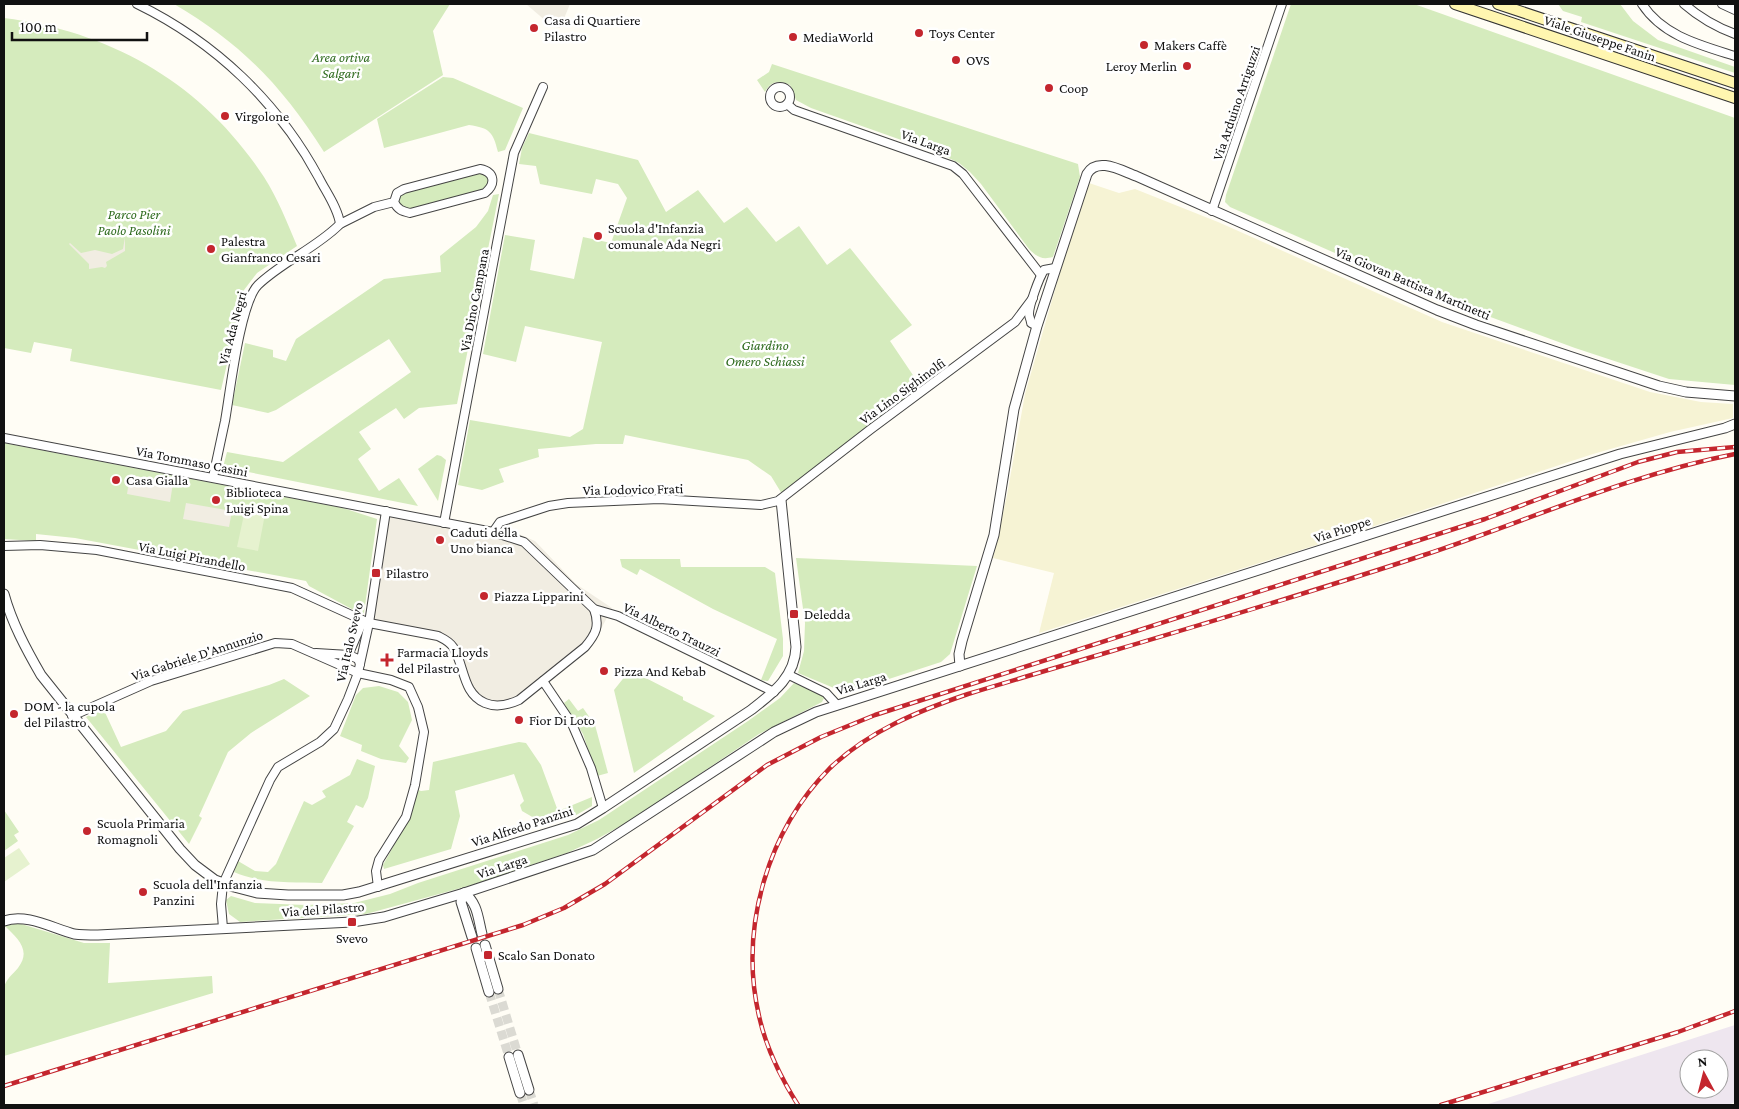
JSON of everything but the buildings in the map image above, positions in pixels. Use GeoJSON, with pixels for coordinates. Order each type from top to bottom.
{"type":"FeatureCollection","features":[{"type":"Feature","properties":{"kind":"main road","name":"Viale Giuseppe Fanin"},"geometry":{"type":"LineString","coordinates":[[1455,4],[1735,98]]}},
{"type":"Feature","properties":{"kind":"main road","name":"Viale Giuseppe Fanin"},"geometry":{"type":"LineString","coordinates":[[1498,4],[1735,83]]}},
{"type":"Feature","properties":{"kind":"street"},"geometry":{"type":"LineString","coordinates":[[137,4],[172,23],[205,45],[254,87],[300,146],[323,185],[340,224]]}},
{"type":"Feature","properties":{"kind":"street","name":"Via Arduino Arriguzzi"},"geometry":{"type":"LineString","coordinates":[[1212,211],[1282,4]]}},
{"type":"Feature","properties":{"kind":"street"},"geometry":{"type":"LineString","coordinates":[[1642,4],[1655,21],[1669,32],[1735,56]]}},
{"type":"Feature","properties":{"kind":"street"},"geometry":{"type":"LineString","coordinates":[[1684,4],[1700,17],[1735,34]]}},
{"type":"Feature","properties":{"kind":"street"},"geometry":{"type":"LineString","coordinates":[[1722,4],[1735,10]]}},
{"type":"Feature","properties":{"kind":"street"},"geometry":{"type":"LineString","coordinates":[[1534,30],[1539,17]]}},
{"type":"Feature","properties":{"kind":"street","name":"Via Dino Campana"},"geometry":{"type":"LineString","coordinates":[[444,523],[514,153],[543,88]]}},
{"type":"Feature","properties":{"kind":"street","name":"Via Larga"},"geometry":{"type":"LineString","coordinates":[[787,104],[794,110],[953,166],[963,174],[1041,275]]}},
{"type":"Feature","properties":{"kind":"street","name":"Via Giovan Battista Martinetti"},"geometry":{"type":"LineString","coordinates":[[1056,268],[1090,168],[1098,165],[1111,167],[1136,176],[1476,326],[1659,386],[1694,393],[1735,396]]}},
{"type":"Feature","properties":{"kind":"street","name":"Via Ada Negri"},"geometry":{"type":"LineString","coordinates":[[480,168],[486,170],[491,175],[491,188],[485,193],[410,213],[402,212],[394,202],[398,193],[404,189],[480,168]]}},
{"type":"Feature","properties":{"kind":"street","name":"Via Ada Negri"},"geometry":{"type":"LineString","coordinates":[[213,478],[225,421],[233,368],[251,294],[265,280],[323,239],[340,224],[374,207],[394,202]]}},
{"type":"Feature","properties":{"kind":"street"},"geometry":{"type":"LineString","coordinates":[[960,666],[959,654],[962,640],[994,536],[1014,409],[1037,326],[1056,268],[1044,270],[1033,298],[1029,313],[1031,323],[1037,326]]}},
{"type":"Feature","properties":{"kind":"street","name":"Via Lino Sighinolfi"},"geometry":{"type":"LineString","coordinates":[[781,500],[871,429],[1015,322],[1033,298]]}},
{"type":"Feature","properties":{"kind":"street","name":"Via Pioppe"},"geometry":{"type":"LineString","coordinates":[[960,666],[1620,454],[1735,424]]}},
{"type":"Feature","properties":{"kind":"street","name":"Via Tommaso Casini"},"geometry":{"type":"LineString","coordinates":[[4,438],[493,532]]}},
{"type":"Feature","properties":{"kind":"street","name":"Via Lodovico Frati"},"geometry":{"type":"LineString","coordinates":[[493,532],[500,522],[549,506],[563,504],[659,499],[761,505],[772,504],[781,500]]}},
{"type":"Feature","properties":{"kind":"street","name":"Via Alfredo Panzini"},"geometry":{"type":"LineString","coordinates":[[4,594],[29,655],[41,675],[72,716],[195,865],[215,880],[252,892],[288,895],[343,895],[378,887],[577,824],[751,710],[774,692],[789,675],[796,654],[796,635],[781,500]]}},
{"type":"Feature","properties":{"kind":"street","name":"Via Italo Svevo"},"geometry":{"type":"LineString","coordinates":[[224,884],[270,780],[278,767],[320,742],[334,729],[358,673],[386,511]]}},
{"type":"Feature","properties":{"kind":"street","name":"Via Alberto Trauzzi"},"geometry":{"type":"LineString","coordinates":[[493,532],[516,538],[530,546],[594,609],[618,616],[774,692]]}},
{"type":"Feature","properties":{"kind":"street","name":"Via Luigi Pirandello"},"geometry":{"type":"LineString","coordinates":[[4,546],[40,545],[98,550],[292,588],[366,622],[438,636],[448,641],[454,648],[472,693],[488,704],[499,706],[510,704],[519,700],[543,681]]}},
{"type":"Feature","properties":{"kind":"street"},"geometry":{"type":"LineString","coordinates":[[594,609],[598,620],[598,629],[592,639],[585,648],[543,681],[572,724],[591,768],[603,808]]}},
{"type":"Feature","properties":{"kind":"street","name":"Via Italo Svevo"},"geometry":{"type":"LineString","coordinates":[[344,667],[366,622]]}},
{"type":"Feature","properties":{"kind":"street","name":"Via Gabriele D'Annunzio"},"geometry":{"type":"LineString","coordinates":[[72,716],[151,681],[274,643],[292,644],[358,673],[390,680],[409,687],[418,707],[424,732],[416,785],[406,817],[379,860],[376,871],[378,887]]}},
{"type":"Feature","properties":{"kind":"street"},"geometry":{"type":"LineString","coordinates":[[307,651],[328,655],[349,655],[358,659],[360,664]]}},
{"type":"Feature","properties":{"kind":"street","name":"Via Larga"},"geometry":{"type":"LineString","coordinates":[[464,893],[592,850],[774,732],[803,718],[837,705],[960,666]]}},
{"type":"Feature","properties":{"kind":"street"},"geometry":{"type":"LineString","coordinates":[[789,675],[826,693],[837,705]]}},
{"type":"Feature","properties":{"kind":"street"},"geometry":{"type":"LineString","coordinates":[[221,929],[221,904],[224,884]]}},
{"type":"Feature","properties":{"kind":"street","name":"Via Larga"},"geometry":{"type":"LineString","coordinates":[[464,893],[472,898],[482,934]]}},
{"type":"Feature","properties":{"kind":"street","name":"Via Larga"},"geometry":{"type":"LineString","coordinates":[[464,893],[461,902],[472,937]]}},
{"type":"Feature","properties":{"kind":"street","name":"Via del Pilastro"},"geometry":{"type":"LineString","coordinates":[[4,921],[12,918],[23,919],[75,934],[87,935],[221,929],[368,920],[464,893]]}},
{"type":"Feature","properties":{"kind":"street"},"geometry":{"type":"LineString","coordinates":[[485,945],[498,989]]}},
{"type":"Feature","properties":{"kind":"street"},"geometry":{"type":"LineString","coordinates":[[476,948],[489,992]]}},
{"type":"Feature","properties":{"kind":"street"},"geometry":{"type":"LineString","coordinates":[[509,1057],[525,1092],[518,1055]]}},
{"type":"Feature","properties":{"kind":"shaded area"},"geometry":{"type":"Polygon","coordinates":[[[526,4],[570,4],[560,28],[553,27],[526,4]]]}},
{"type":"Feature","properties":{"kind":"shaded area"},"geometry":{"type":"Polygon","coordinates":[[[1086,182],[1119,193],[1135,189],[1218,222],[1442,322],[1650,392],[1701,402],[1733,404],[1733,418],[1670,432],[1593,454],[1332,540],[1039,633],[1054,573],[993,558],[1007,495],[1025,394],[1086,182]]]}},
{"type":"Feature","properties":{"kind":"shaded area"},"geometry":{"type":"Polygon","coordinates":[[[125,237],[125,251],[106,262],[107,266],[105,268],[89,269],[89,264],[69,244],[81,253],[95,250],[112,254],[123,249],[125,237]]]}},
{"type":"Feature","properties":{"kind":"shaded area"},"geometry":{"type":"Polygon","coordinates":[[[130,475],[173,483],[170,502],[127,494],[130,475]]]}},
{"type":"Feature","properties":{"kind":"shaded area"},"geometry":{"type":"Polygon","coordinates":[[[186,503],[232,511],[229,527],[183,519],[186,503]]]}},
{"type":"Feature","properties":{"kind":"shaded area","name":"Piazza Lipparini"},"geometry":{"type":"Polygon","coordinates":[[[386,507],[514,532],[535,541],[576,584],[612,608],[600,631],[518,698],[498,704],[486,701],[473,692],[454,644],[371,620],[386,507]]]}},
{"type":"Feature","properties":{"kind":"shaded area"},"geometry":{"type":"Polygon","coordinates":[[[1735,1025],[1735,1102],[1728,1105],[1485,1105],[1735,1025]]]}},
{"type":"Feature","properties":{"kind":"green space","name":"Area ortiva Salgari"},"geometry":{"type":"Polygon","coordinates":[[[174,4],[450,4],[433,31],[443,75],[324,152],[292,107],[259,68],[220,35],[174,4]]]}},
{"type":"Feature","properties":{"kind":"green space"},"geometry":{"type":"Polygon","coordinates":[[[1291,4],[1414,4],[1735,118],[1735,385],[1669,379],[1575,348],[1433,296],[1230,207],[1225,202],[1226,195],[1291,4]]]}},
{"type":"Feature","properties":{"kind":"green space"},"geometry":{"type":"Polygon","coordinates":[[[1558,4],[1620,4],[1633,21],[1658,40],[1735,67],[1735,73],[1581,22],[1582,17],[1563,11],[1558,4]]]}},
{"type":"Feature","properties":{"kind":"green space","name":"Parco Pier Paolo Pasolini"},"geometry":{"type":"Polygon","coordinates":[[[4,18],[44,25],[82,36],[118,50],[152,68],[184,90],[213,115],[240,144],[269,185],[297,246],[257,273],[244,290],[221,390],[70,361],[72,349],[34,342],[31,353],[4,348],[4,18]]]}},
{"type":"Feature","properties":{"kind":"green space"},"geometry":{"type":"Polygon","coordinates":[[[772,64],[1078,164],[1080,177],[1053,257],[1040,257],[1029,249],[981,184],[959,163],[938,153],[811,108],[796,100],[790,85],[786,83],[776,82],[767,88],[765,92],[757,80],[769,72],[772,64]]]}},
{"type":"Feature","properties":{"kind":"green space"},"geometry":{"type":"Polygon","coordinates":[[[443,77],[453,78],[523,108],[505,150],[498,152],[492,135],[489,132],[469,125],[384,148],[377,119],[443,77]]]}},
{"type":"Feature","properties":{"kind":"green space","name":"Giardino Omero Schiassi"},"geometry":{"type":"Polygon","coordinates":[[[529,133],[638,160],[666,212],[698,190],[724,223],[747,207],[776,242],[799,226],[827,265],[850,248],[912,325],[890,341],[925,393],[782,494],[771,476],[748,460],[625,435],[623,444],[596,444],[538,449],[539,457],[499,469],[504,482],[482,490],[458,485],[470,420],[570,437],[583,429],[602,342],[525,326],[516,362],[483,354],[505,235],[535,240],[530,270],[574,279],[583,237],[611,243],[627,198],[618,184],[596,179],[592,194],[540,184],[536,166],[519,164],[522,148],[529,133]]]}},
{"type":"Feature","properties":{"kind":"green space"},"geometry":{"type":"Polygon","coordinates":[[[480,171],[489,176],[489,186],[483,191],[409,211],[403,209],[398,201],[399,196],[405,192],[480,171]]]}},
{"type":"Feature","properties":{"kind":"green space"},"geometry":{"type":"Polygon","coordinates":[[[499,194],[457,404],[419,408],[404,419],[396,408],[359,432],[371,449],[358,459],[379,491],[399,478],[418,506],[223,467],[227,452],[283,462],[411,372],[389,339],[276,410],[268,413],[232,405],[245,343],[273,350],[273,357],[286,361],[296,339],[384,279],[441,272],[440,256],[476,227],[488,211],[493,195],[499,194]]]}},
{"type":"Feature","properties":{"kind":"green space"},"geometry":{"type":"Polygon","coordinates":[[[4,443],[343,508],[377,519],[364,613],[361,614],[309,586],[306,581],[75,538],[36,534],[36,541],[4,539],[4,443]]]}},
{"type":"Feature","properties":{"kind":"green space"},"geometry":{"type":"Polygon","coordinates":[[[437,455],[446,460],[438,501],[418,469],[437,455]]]}},
{"type":"Feature","properties":{"kind":"green space"},"geometry":{"type":"Polygon","coordinates":[[[245,510],[265,514],[258,551],[237,547],[245,510]]]}},
{"type":"Feature","properties":{"kind":"green space"},"geometry":{"type":"Polygon","coordinates":[[[796,558],[977,566],[950,654],[941,662],[846,693],[798,673],[804,651],[805,623],[796,558]]]}},
{"type":"Feature","properties":{"kind":"green space"},"geometry":{"type":"Polygon","coordinates":[[[620,559],[680,559],[681,567],[765,567],[775,573],[783,639],[783,656],[768,681],[761,680],[777,639],[713,609],[640,569],[637,575],[622,567],[620,559]]]}},
{"type":"Feature","properties":{"kind":"green space"},"geometry":{"type":"Polygon","coordinates":[[[630,670],[715,716],[634,773],[614,690],[630,670]]]}},
{"type":"Feature","properties":{"kind":"green space"},"geometry":{"type":"Polygon","coordinates":[[[284,679],[310,696],[251,733],[228,752],[199,816],[202,818],[189,844],[86,717],[103,708],[121,747],[166,731],[183,711],[284,679]]]}},
{"type":"Feature","properties":{"kind":"green space"},"geometry":{"type":"Polygon","coordinates":[[[794,683],[823,695],[822,702],[759,734],[633,819],[567,853],[472,885],[366,914],[240,922],[229,914],[226,900],[231,896],[255,903],[306,905],[354,903],[390,894],[418,883],[568,835],[599,820],[748,721],[780,698],[794,683]]]}},
{"type":"Feature","properties":{"kind":"green space"},"geometry":{"type":"Polygon","coordinates":[[[379,686],[398,692],[408,702],[412,720],[399,746],[409,758],[406,763],[381,759],[361,751],[362,745],[340,736],[356,695],[363,688],[379,686]]]}},
{"type":"Feature","properties":{"kind":"green space"},"geometry":{"type":"Polygon","coordinates":[[[569,699],[578,711],[583,708],[595,725],[608,773],[597,776],[583,734],[564,703],[569,699]]]}},
{"type":"Feature","properties":{"kind":"green space"},"geometry":{"type":"Polygon","coordinates":[[[519,742],[526,743],[541,765],[558,811],[592,797],[592,806],[571,818],[569,814],[541,822],[522,811],[520,805],[524,801],[514,774],[455,791],[460,816],[451,849],[384,869],[383,865],[409,818],[416,789],[421,791],[429,790],[433,762],[519,742]]]}},
{"type":"Feature","properties":{"kind":"green space"},"geometry":{"type":"Polygon","coordinates":[[[357,759],[375,766],[368,798],[363,808],[356,805],[347,822],[354,826],[322,883],[255,879],[234,872],[238,861],[255,871],[268,872],[276,864],[304,801],[312,805],[326,797],[322,791],[350,775],[357,759]]]}},
{"type":"Feature","properties":{"kind":"green space"},"geometry":{"type":"Polygon","coordinates":[[[4,810],[19,832],[14,835],[18,841],[4,851],[4,810]]]}},
{"type":"Feature","properties":{"kind":"green space"},"geometry":{"type":"Polygon","coordinates":[[[19,848],[30,864],[4,882],[4,858],[19,848]]]}},
{"type":"Feature","properties":{"kind":"green space"},"geometry":{"type":"Polygon","coordinates":[[[18,923],[84,943],[110,943],[108,983],[212,976],[213,993],[4,1056],[4,987],[22,962],[24,956],[18,940],[5,926],[18,923]]]}},
{"type":"Feature","properties":{"kind":"tunnel"},"geometry":{"type":"LineString","coordinates":[[498,989],[518,1055]]}},
{"type":"Feature","properties":{"kind":"tunnel"},"geometry":{"type":"LineString","coordinates":[[489,992],[509,1057]]}},
{"type":"Feature","properties":{"kind":"tunnel"},"geometry":{"type":"LineString","coordinates":[[529,1090],[534,1105]]}},
{"type":"Feature","properties":{"kind":"tunnel"},"geometry":{"type":"LineString","coordinates":[[520,1093],[524,1105]]}},
{"type":"Feature","properties":{"kind":"railway"},"geometry":{"type":"LineString","coordinates":[[4,1086],[523,925],[564,908],[605,884],[767,765],[821,737],[875,715],[1485,519],[1638,462],[1677,452],[1735,447]]}},
{"type":"Feature","properties":{"kind":"railway"},"geometry":{"type":"LineString","coordinates":[[798,1105],[775,1062],[759,1016],[754,983],[753,949],[756,916],[763,883],[775,851],[790,821],[808,793],[830,768],[861,743],[913,715],[968,694],[1253,609],[1424,555],[1617,486],[1695,463],[1735,454]]}},
{"type":"Feature","properties":{"kind":"railway"},"geometry":{"type":"LineString","coordinates":[[1441,1105],[1678,1032],[1735,1011]]}},
{"type":"Feature","properties":{"kind":"place","name":"Casa di Quartiere Pilastro"},"geometry":{"type":"Point","coordinates":[534,28]}},
{"type":"Feature","properties":{"kind":"place","name":"Toys Center"},"geometry":{"type":"Point","coordinates":[919,33]}},
{"type":"Feature","properties":{"kind":"place","name":"MediaWorld"},"geometry":{"type":"Point","coordinates":[793,37]}},
{"type":"Feature","properties":{"kind":"place","name":"Makers Caffè"},"geometry":{"type":"Point","coordinates":[1144,45]}},
{"type":"Feature","properties":{"kind":"place","name":"OVS"},"geometry":{"type":"Point","coordinates":[956,60]}},
{"type":"Feature","properties":{"kind":"place","name":"Leroy Merlin"},"geometry":{"type":"Point","coordinates":[1187,66]}},
{"type":"Feature","properties":{"kind":"place","name":"Coop"},"geometry":{"type":"Point","coordinates":[1049,88]}},
{"type":"Feature","properties":{"kind":"place","name":"Virgolone"},"geometry":{"type":"Point","coordinates":[225,116]}},
{"type":"Feature","properties":{"kind":"place","name":"Scuola d'Infanzia comunale Ada Negri"},"geometry":{"type":"Point","coordinates":[598,236]}},
{"type":"Feature","properties":{"kind":"place","name":"Palestra Gianfranco Cesari"},"geometry":{"type":"Point","coordinates":[211,249]}},
{"type":"Feature","properties":{"kind":"place","name":"Casa Gialla"},"geometry":{"type":"Point","coordinates":[116,480]}},
{"type":"Feature","properties":{"kind":"place","name":"Biblioteca Luigi Spina"},"geometry":{"type":"Point","coordinates":[216,500]}},
{"type":"Feature","properties":{"kind":"place","name":"Caduti della Uno bianca"},"geometry":{"type":"Point","coordinates":[440,540]}},
{"type":"Feature","properties":{"kind":"place","name":"Pilastro"},"geometry":{"type":"Point","coordinates":[376,573]}},
{"type":"Feature","properties":{"kind":"place","name":"Piazza Lipparini"},"geometry":{"type":"Point","coordinates":[484,596]}},
{"type":"Feature","properties":{"kind":"place","name":"Deledda"},"geometry":{"type":"Point","coordinates":[794,614]}},
{"type":"Feature","properties":{"kind":"place","name":"Farmacia Lloyds del Pilastro"},"geometry":{"type":"Point","coordinates":[387,660]}},
{"type":"Feature","properties":{"kind":"place","name":"Pizza And Kebab"},"geometry":{"type":"Point","coordinates":[604,671]}},
{"type":"Feature","properties":{"kind":"place","name":"DOM - la cupola del Pilastro"},"geometry":{"type":"Point","coordinates":[14,714]}},
{"type":"Feature","properties":{"kind":"place","name":"Fior Di Loto"},"geometry":{"type":"Point","coordinates":[519,720]}},
{"type":"Feature","properties":{"kind":"place","name":"Scuola Primaria Romagnoli"},"geometry":{"type":"Point","coordinates":[87,831]}},
{"type":"Feature","properties":{"kind":"place","name":"Scuola dell'Infanzia Panzini"},"geometry":{"type":"Point","coordinates":[143,892]}},
{"type":"Feature","properties":{"kind":"place","name":"Svevo"},"geometry":{"type":"Point","coordinates":[352,922]}},
{"type":"Feature","properties":{"kind":"place","name":"Scalo San Donato"},"geometry":{"type":"Point","coordinates":[488,955]}}]}
